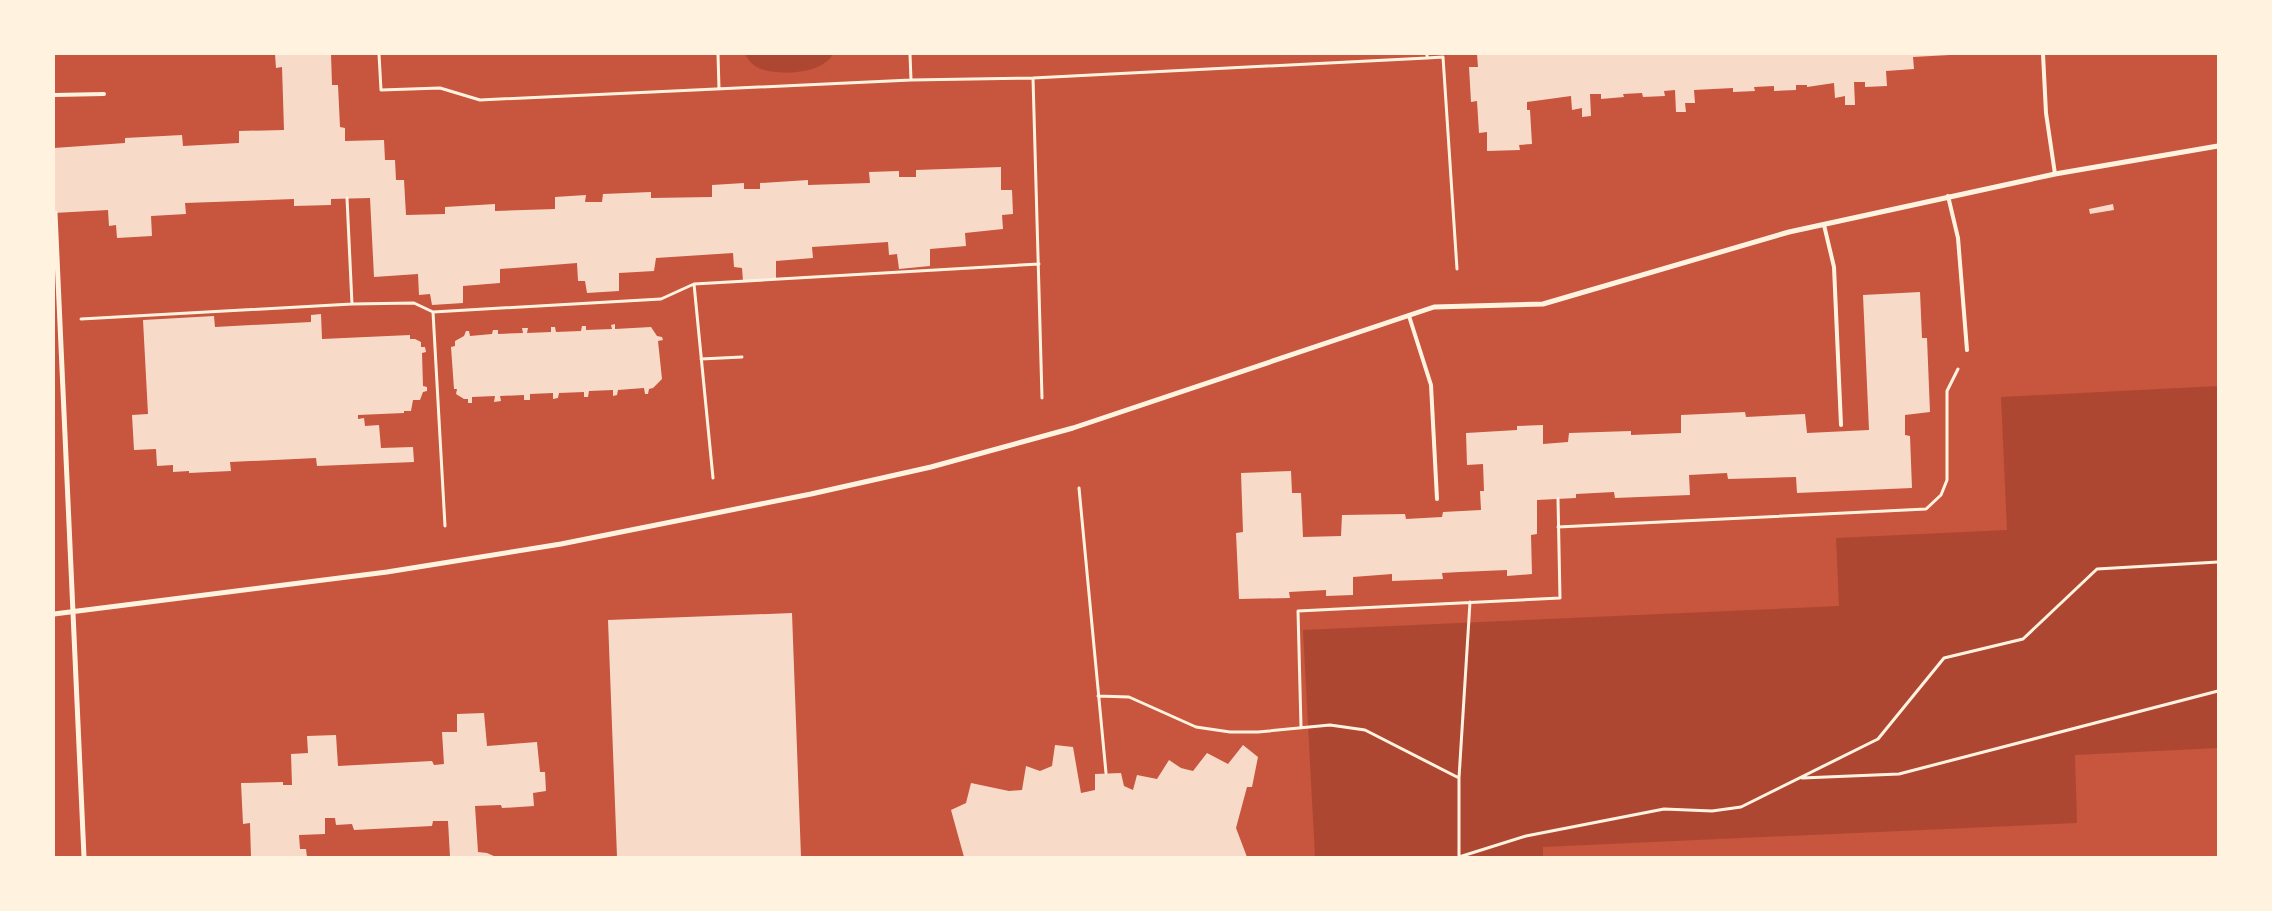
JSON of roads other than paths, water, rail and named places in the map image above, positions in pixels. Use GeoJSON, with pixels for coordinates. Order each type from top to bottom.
{"type":"FeatureCollection","features":[{"type":"Feature","properties":{"kind":"street"},"geometry":{"type":"LineString","coordinates":[[54,614],[388,572],[513,552],[820,492],[931,467],[1073,428],[1434,307],[1543,304],[1790,232],[2055,174],[2218,146]]}},
{"type":"Feature","properties":{"kind":"street"},"geometry":{"type":"LineString","coordinates":[[55,213],[84,857]]}},
{"type":"Feature","properties":{"kind":"lane"},"geometry":{"type":"LineString","coordinates":[[2043,54],[2046,113],[2055,174]]}},
{"type":"Feature","properties":{"kind":"lane"},"geometry":{"type":"LineString","coordinates":[[54,94],[104,94]]}},
{"type":"Feature","properties":{"kind":"lane"},"geometry":{"type":"LineString","coordinates":[[1948,196],[1958,238],[1967,350]]}},
{"type":"Feature","properties":{"kind":"lane"},"geometry":{"type":"LineString","coordinates":[[1824,225],[1834,267],[1841,425]]}},
{"type":"Feature","properties":{"kind":"lane"},"geometry":{"type":"LineString","coordinates":[[1409,316],[1431,385],[1437,499]]}}]}
